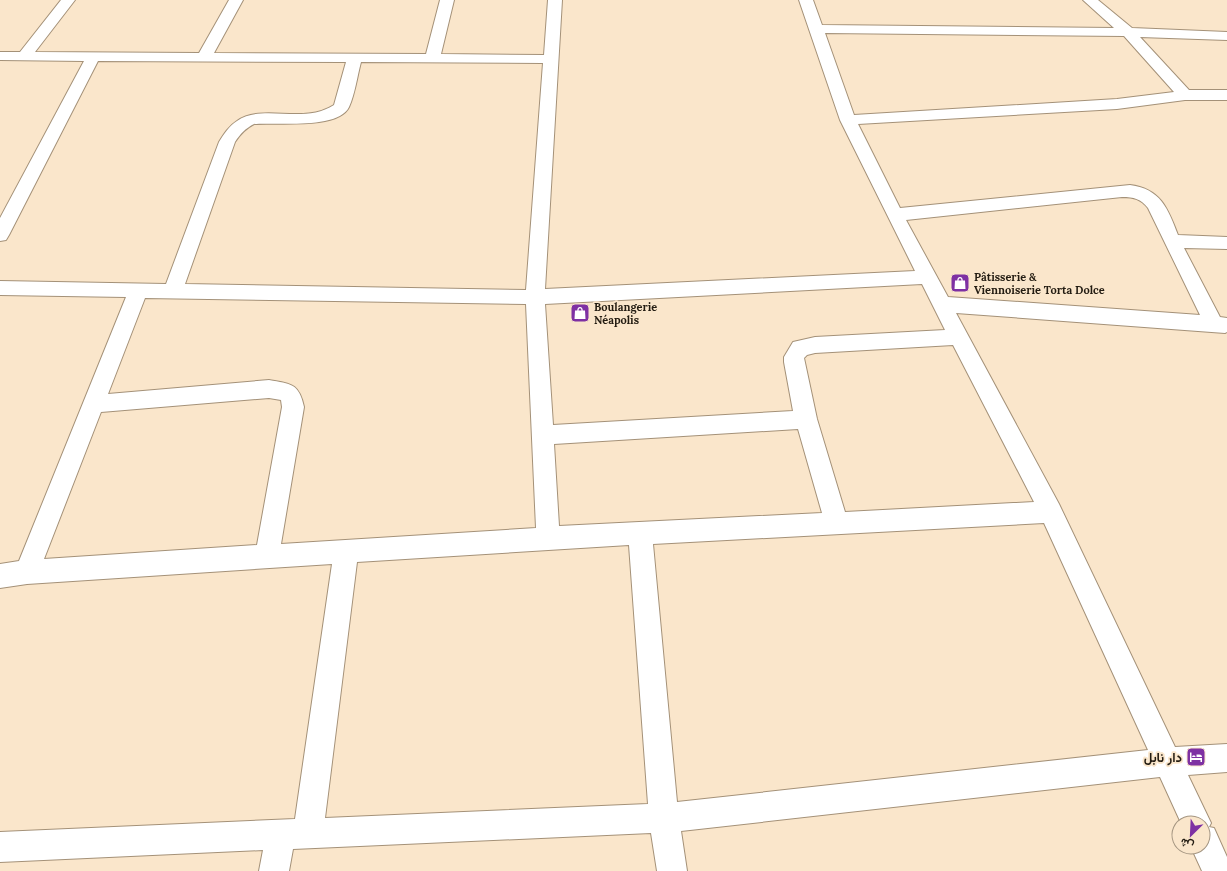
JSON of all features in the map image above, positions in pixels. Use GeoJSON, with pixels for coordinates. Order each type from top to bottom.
{"type":"FeatureCollection","features":[{"type":"Feature","properties":{"kind":"street"},"geometry":{"type":"LineString","coordinates":[[24,56],[68,0]]}},
{"type":"Feature","properties":{"kind":"street"},"geometry":{"type":"LineString","coordinates":[[204,57],[236,0]]}},
{"type":"Feature","properties":{"kind":"street"},"geometry":{"type":"LineString","coordinates":[[432,59],[447,0]]}},
{"type":"Feature","properties":{"kind":"street"},"geometry":{"type":"LineString","coordinates":[[548,538],[535,297],[555,0]]}},
{"type":"Feature","properties":{"kind":"street"},"geometry":{"type":"LineString","coordinates":[[806,0],[848,120],[941,304],[1051,512],[1192,815]]}},
{"type":"Feature","properties":{"kind":"street"},"geometry":{"type":"LineString","coordinates":[[1090,0],[1128,32],[1185,95]]}},
{"type":"Feature","properties":{"kind":"street"},"geometry":{"type":"LineString","coordinates":[[816,28],[1128,32],[1227,36]]}},
{"type":"Feature","properties":{"kind":"street"},"geometry":{"type":"LineString","coordinates":[[0,56],[551,59]]}},
{"type":"Feature","properties":{"kind":"street"},"geometry":{"type":"LineString","coordinates":[[0,235],[92,57]]}},
{"type":"Feature","properties":{"kind":"street"},"geometry":{"type":"LineString","coordinates":[[173,291],[227,142],[233,133],[238,127],[248,121],[258,119],[314,118],[335,112],[341,107],[355,58]]}},
{"type":"Feature","properties":{"kind":"street"},"geometry":{"type":"LineString","coordinates":[[848,120],[1117,104],[1185,95],[1227,95]]}},
{"type":"Feature","properties":{"kind":"street"},"geometry":{"type":"LineString","coordinates":[[895,215],[1107,192],[1134,191],[1142,194],[1152,201],[1172,241],[1221,325]]}},
{"type":"Feature","properties":{"kind":"street"},"geometry":{"type":"LineString","coordinates":[[1172,241],[1227,243]]}},
{"type":"Feature","properties":{"kind":"street"},"geometry":{"type":"LineString","coordinates":[[0,288],[535,297],[928,277]]}},
{"type":"Feature","properties":{"kind":"street"},"geometry":{"type":"LineString","coordinates":[[27,572],[138,291]]}},
{"type":"Feature","properties":{"kind":"street"},"geometry":{"type":"LineString","coordinates":[[941,304],[1221,325]]}},
{"type":"Feature","properties":{"kind":"street"},"geometry":{"type":"LineString","coordinates":[[837,523],[806,419],[794,357],[800,348],[815,344],[959,337]]}},
{"type":"Feature","properties":{"kind":"street"},"geometry":{"type":"LineString","coordinates":[[94,404],[269,389],[287,392],[291,397],[293,406],[267,556]]}},
{"type":"Feature","properties":{"kind":"street"},"geometry":{"type":"LineString","coordinates":[[542,435],[806,419]]}},
{"type":"Feature","properties":{"kind":"street"},"geometry":{"type":"LineString","coordinates":[[0,576],[27,572],[548,538],[1051,512]]}},
{"type":"Feature","properties":{"kind":"street"},"geometry":{"type":"LineString","coordinates":[[640,533],[664,818],[672,871]]}},
{"type":"Feature","properties":{"kind":"street"},"geometry":{"type":"LineString","coordinates":[[274,871],[294,834],[346,551]]}},
{"type":"Feature","properties":{"kind":"street"},"geometry":{"type":"LineString","coordinates":[[0,848],[664,818],[1168,762],[1227,758]]}},
{"type":"Feature","properties":{"kind":"street"},"geometry":{"type":"LineString","coordinates":[[1210,855],[1218,871]]}},
{"type":"Feature","properties":{"kind":"place","name":"Pâtisserie & Viennoiserie Torta Dolce"},"geometry":{"type":"Point","coordinates":[960,283]}},
{"type":"Feature","properties":{"kind":"place","name":"Boulangerie Néapolis"},"geometry":{"type":"Point","coordinates":[580,313]}},
{"type":"Feature","properties":{"kind":"place","name":"دار نابل"},"geometry":{"type":"Point","coordinates":[1196,757]}}]}
